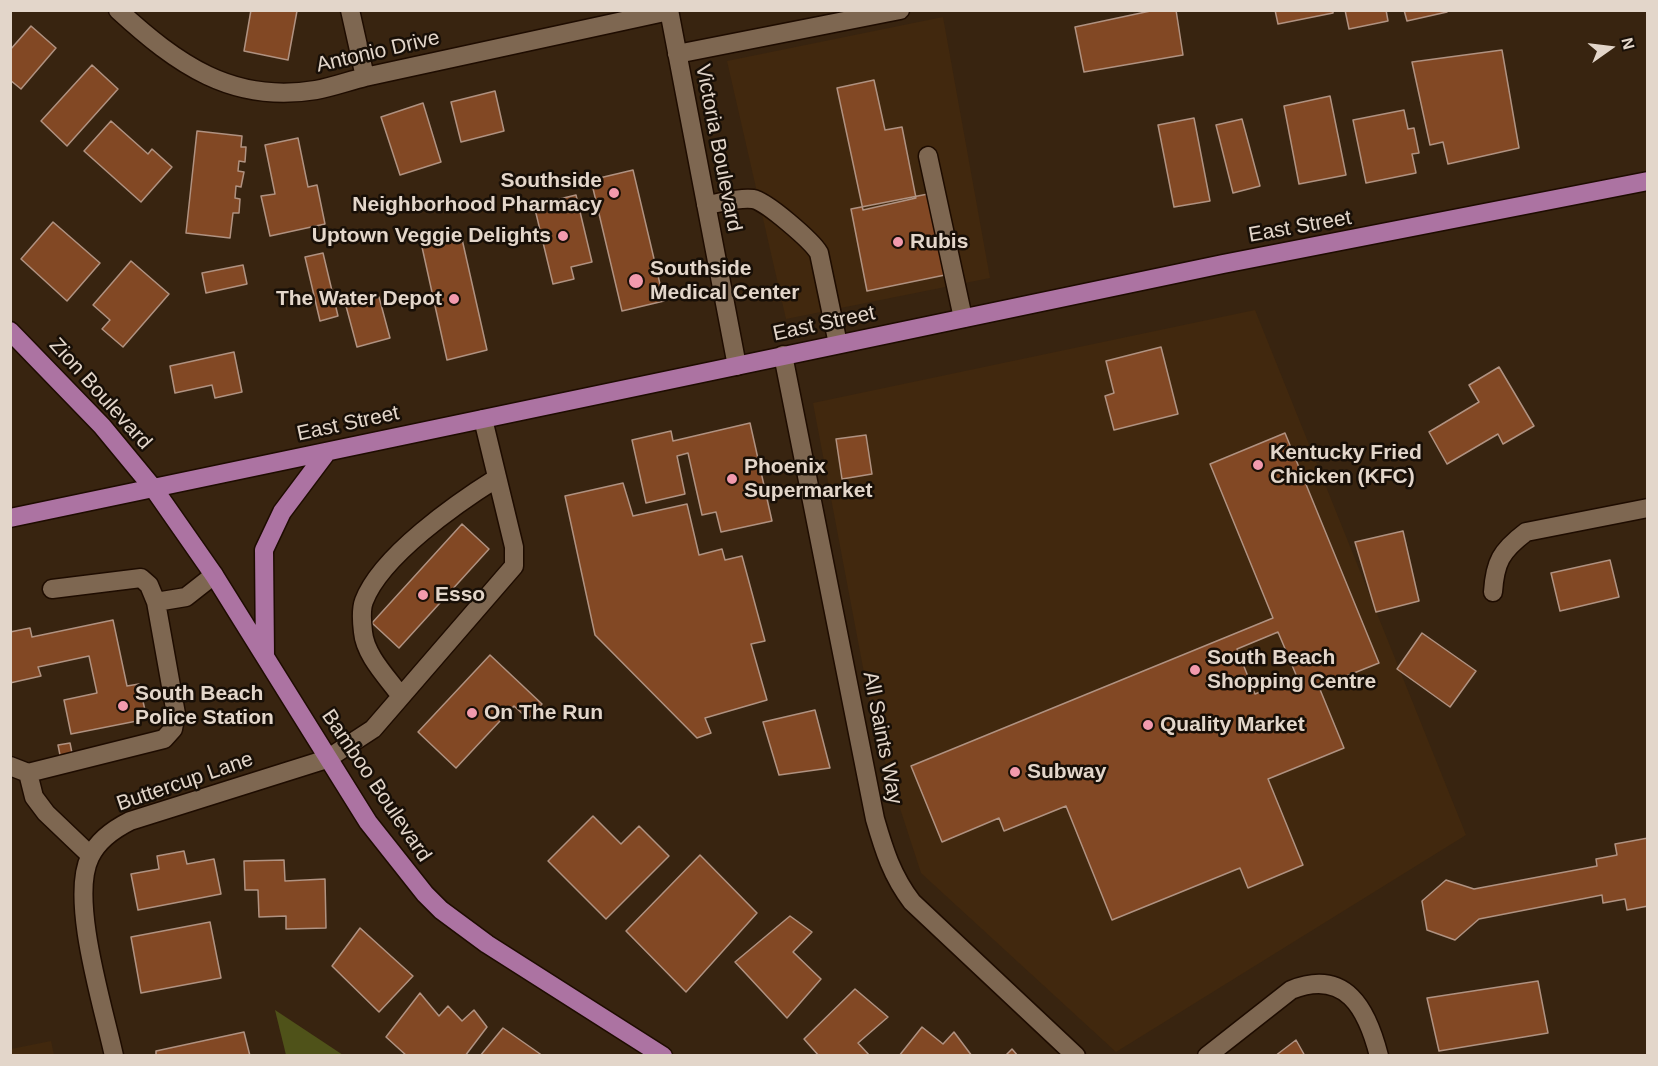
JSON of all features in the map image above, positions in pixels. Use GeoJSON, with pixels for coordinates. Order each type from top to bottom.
{"type":"FeatureCollection","features":[{"type":"Feature","properties":{"kind":"main road","name":"East Street"},"geometry":{"type":"LineString","coordinates":[[10,518],[1223,264],[1647,181]]}},
{"type":"Feature","properties":{"kind":"main road","name":"Zion Boulevard"},"geometry":{"type":"LineString","coordinates":[[10,331],[102,426],[154,489]]}},
{"type":"Feature","properties":{"kind":"main road"},"geometry":{"type":"LineString","coordinates":[[265,657],[264,550],[282,512],[327,452]]}},
{"type":"Feature","properties":{"kind":"main road","name":"Bamboo Boulevard"},"geometry":{"type":"LineString","coordinates":[[154,489],[214,575],[368,822],[411,877],[441,909],[487,944],[663,1056]]}},
{"type":"Feature","properties":{"kind":"street","name":"Antonio Drive"},"geometry":{"type":"LineString","coordinates":[[118,10],[150,39],[194,70],[232,87],[270,94],[316,90],[365,77],[669,11]]}},
{"type":"Feature","properties":{"kind":"street"},"geometry":{"type":"LineString","coordinates":[[350,10],[365,77]]}},
{"type":"Feature","properties":{"kind":"street"},"geometry":{"type":"LineString","coordinates":[[677,54],[900,10]]}},
{"type":"Feature","properties":{"kind":"street","name":"Victoria Boulevard"},"geometry":{"type":"LineString","coordinates":[[669,11],[737,366]]}},
{"type":"Feature","properties":{"kind":"street"},"geometry":{"type":"LineString","coordinates":[[928,156],[963,318]]}},
{"type":"Feature","properties":{"kind":"street"},"geometry":{"type":"LineString","coordinates":[[706,205],[744,198],[757,200],[813,242],[819,253],[838,344]]}},
{"type":"Feature","properties":{"kind":"street","name":"All Saints Way"},"geometry":{"type":"LineString","coordinates":[[783,355],[875,819],[888,864],[898,884],[912,902],[1076,1056]]}},
{"type":"Feature","properties":{"kind":"street"},"geometry":{"type":"LineString","coordinates":[[400,695],[377,665],[363,635],[364,602],[381,571],[459,502],[497,478],[483,419]]}},
{"type":"Feature","properties":{"kind":"street","name":"Buttercup Lane"},"geometry":{"type":"LineString","coordinates":[[90,855],[105,836],[130,821],[327,759],[373,729],[400,695],[514,566],[514,547],[497,478]]}},
{"type":"Feature","properties":{"kind":"street"},"geometry":{"type":"LineString","coordinates":[[1493,592],[1495,566],[1510,544],[1526,532],[1647,508]]}},
{"type":"Feature","properties":{"kind":"street"},"geometry":{"type":"LineString","coordinates":[[156,602],[186,597],[214,575]]}},
{"type":"Feature","properties":{"kind":"street"},"geometry":{"type":"LineString","coordinates":[[52,589],[141,578],[149,585],[156,602],[176,714],[173,729],[164,739],[19,770],[46,813],[90,855],[84,876],[85,920],[114,1056]]}},
{"type":"Feature","properties":{"kind":"street"},"geometry":{"type":"LineString","coordinates":[[1207,1056],[1291,990],[1308,984],[1321,983],[1338,987],[1354,999],[1375,1041],[1379,1056]]}},
{"type":"Feature","properties":{"kind":"shaded area"},"geometry":{"type":"Polygon","coordinates":[[[943,17],[990,278],[786,319],[727,61],[943,17]]]}},
{"type":"Feature","properties":{"kind":"shaded area"},"geometry":{"type":"Polygon","coordinates":[[[1255,310],[1466,835],[1116,1052],[921,873],[875,731],[813,403],[1255,310]]]}},
{"type":"Feature","properties":{"kind":"shaded area"},"geometry":{"type":"Polygon","coordinates":[[[275,1010],[343,1055],[286,1055],[275,1010]]]}},
{"type":"Feature","properties":{"kind":"shaded area"},"geometry":{"type":"Polygon","coordinates":[[[51,1041],[54,1055],[11,1055],[11,1049],[51,1041]]]}},
{"type":"Feature","properties":{"kind":"building"},"geometry":{"type":"Polygon","coordinates":[[[251,10],[297,11],[288,60],[244,51],[251,10]]]}},
{"type":"Feature","properties":{"kind":"building"},"geometry":{"type":"Polygon","coordinates":[[[1155,10],[1176,10],[1183,55],[1084,72],[1075,27],[1155,10]]]}},
{"type":"Feature","properties":{"kind":"building"},"geometry":{"type":"Polygon","coordinates":[[[1275,10],[1333,10],[1333,13],[1278,24],[1275,10]]]}},
{"type":"Feature","properties":{"kind":"building"},"geometry":{"type":"Polygon","coordinates":[[[1345,10],[1386,10],[1388,21],[1349,29],[1345,10]]]}},
{"type":"Feature","properties":{"kind":"building"},"geometry":{"type":"Polygon","coordinates":[[[1404,10],[1447,10],[1447,12],[1407,21],[1404,10]]]}},
{"type":"Feature","properties":{"kind":"building"},"geometry":{"type":"Polygon","coordinates":[[[31,26],[56,48],[21,89],[10,80],[10,50],[31,26]]]}},
{"type":"Feature","properties":{"kind":"building"},"geometry":{"type":"Polygon","coordinates":[[[1502,50],[1519,148],[1448,164],[1443,142],[1430,145],[1412,62],[1502,50]]]}},
{"type":"Feature","properties":{"kind":"building"},"geometry":{"type":"Polygon","coordinates":[[[92,65],[118,89],[67,146],[41,121],[92,65]]]}},
{"type":"Feature","properties":{"kind":"building"},"geometry":{"type":"Polygon","coordinates":[[[874,80],[885,130],[902,127],[916,198],[863,210],[837,88],[874,80]]]}},
{"type":"Feature","properties":{"kind":"building"},"geometry":{"type":"Polygon","coordinates":[[[495,91],[504,131],[461,142],[451,102],[495,91]]]}},
{"type":"Feature","properties":{"kind":"building"},"geometry":{"type":"Polygon","coordinates":[[[1330,96],[1346,175],[1299,184],[1284,106],[1330,96]]]}},
{"type":"Feature","properties":{"kind":"building"},"geometry":{"type":"Polygon","coordinates":[[[423,103],[441,162],[400,175],[381,117],[423,103]]]}},
{"type":"Feature","properties":{"kind":"building"},"geometry":{"type":"Polygon","coordinates":[[[1404,110],[1408,129],[1414,128],[1419,153],[1412,154],[1416,173],[1366,183],[1353,120],[1404,110]]]}},
{"type":"Feature","properties":{"kind":"building"},"geometry":{"type":"Polygon","coordinates":[[[1194,118],[1210,201],[1174,207],[1158,125],[1194,118]]]}},
{"type":"Feature","properties":{"kind":"building"},"geometry":{"type":"Polygon","coordinates":[[[1242,119],[1260,186],[1233,193],[1216,125],[1242,119]]]}},
{"type":"Feature","properties":{"kind":"building"},"geometry":{"type":"Polygon","coordinates":[[[111,121],[148,154],[152,149],[172,167],[141,202],[84,151],[111,121]]]}},
{"type":"Feature","properties":{"kind":"building"},"geometry":{"type":"Polygon","coordinates":[[[197,131],[242,136],[241,147],[246,147],[245,162],[239,161],[238,171],[244,172],[241,187],[236,186],[235,198],[240,199],[239,213],[233,213],[230,238],[186,233],[197,131]]]}},
{"type":"Feature","properties":{"kind":"building"},"geometry":{"type":"Polygon","coordinates":[[[298,138],[308,187],[317,185],[325,224],[270,236],[261,196],[275,194],[265,145],[298,138]]]}},
{"type":"Feature","properties":{"kind":"building"},"geometry":{"type":"Polygon","coordinates":[[[633,170],[664,301],[622,311],[591,180],[633,170]]]}},
{"type":"Feature","properties":{"kind":"building","name":"Rubis"},"geometry":{"type":"Polygon","coordinates":[[[928,194],[945,275],[867,291],[851,209],[928,194]]]}},
{"type":"Feature","properties":{"kind":"building"},"geometry":{"type":"Polygon","coordinates":[[[576,195],[592,262],[571,267],[574,279],[553,284],[534,205],[576,195]]]}},
{"type":"Feature","properties":{"kind":"building"},"geometry":{"type":"Polygon","coordinates":[[[53,222],[100,263],[67,301],[21,259],[53,222]]]}},
{"type":"Feature","properties":{"kind":"building"},"geometry":{"type":"Polygon","coordinates":[[[462,239],[487,350],[447,360],[422,247],[462,239]]]}},
{"type":"Feature","properties":{"kind":"building"},"geometry":{"type":"Polygon","coordinates":[[[323,253],[338,316],[320,321],[305,257],[323,253]]]}},
{"type":"Feature","properties":{"kind":"building"},"geometry":{"type":"Polygon","coordinates":[[[131,261],[169,294],[123,347],[102,329],[110,320],[93,305],[131,261]]]}},
{"type":"Feature","properties":{"kind":"building"},"geometry":{"type":"Polygon","coordinates":[[[243,265],[247,284],[206,293],[202,273],[243,265]]]}},
{"type":"Feature","properties":{"kind":"building"},"geometry":{"type":"Polygon","coordinates":[[[379,297],[390,338],[357,347],[346,306],[379,297]]]}},
{"type":"Feature","properties":{"kind":"building"},"geometry":{"type":"Polygon","coordinates":[[[1161,347],[1178,414],[1114,430],[1105,396],[1114,393],[1106,361],[1161,347]]]}},
{"type":"Feature","properties":{"kind":"building"},"geometry":{"type":"Polygon","coordinates":[[[234,352],[242,392],[215,398],[212,385],[175,393],[170,366],[234,352]]]}},
{"type":"Feature","properties":{"kind":"building"},"geometry":{"type":"Polygon","coordinates":[[[1499,367],[1534,426],[1503,444],[1498,434],[1447,464],[1429,432],[1479,402],[1469,385],[1499,367]]]}},
{"type":"Feature","properties":{"kind":"building"},"geometry":{"type":"Polygon","coordinates":[[[750,423],[772,521],[721,532],[716,512],[702,515],[688,453],[677,456],[685,494],[646,503],[632,440],[671,431],[673,441],[750,423]]]}},
{"type":"Feature","properties":{"kind":"building","name":"South Beach Shopping Centre"},"geometry":{"type":"Polygon","coordinates":[[[1285,433],[1379,663],[1319,687],[1344,748],[1268,779],[1303,865],[1248,888],[1240,868],[1112,920],[1066,806],[1004,831],[999,818],[942,842],[911,766],[1273,618],[1210,464],[1285,433]],[[1278,632],[1237,649],[1255,694],[1297,677],[1278,632]]]}},
{"type":"Feature","properties":{"kind":"building"},"geometry":{"type":"Polygon","coordinates":[[[866,435],[872,474],[842,479],[836,439],[866,435]]]}},
{"type":"Feature","properties":{"kind":"building"},"geometry":{"type":"Polygon","coordinates":[[[623,483],[633,516],[687,504],[699,555],[722,549],[725,560],[742,556],[765,641],[751,644],[767,700],[705,718],[711,733],[697,738],[595,635],[565,496],[623,483]]]}},
{"type":"Feature","properties":{"kind":"building","name":"Esso"},"geometry":{"type":"Polygon","coordinates":[[[462,524],[489,549],[399,648],[372,623],[462,524]]]}},
{"type":"Feature","properties":{"kind":"building"},"geometry":{"type":"Polygon","coordinates":[[[1403,531],[1419,601],[1376,612],[1355,542],[1403,531]]]}},
{"type":"Feature","properties":{"kind":"building"},"geometry":{"type":"Polygon","coordinates":[[[1610,560],[1619,597],[1560,611],[1551,573],[1610,560]]]}},
{"type":"Feature","properties":{"kind":"building"},"geometry":{"type":"Polygon","coordinates":[[[113,620],[127,686],[139,684],[147,719],[71,734],[64,700],[97,693],[89,656],[38,667],[41,676],[10,683],[10,632],[30,628],[32,637],[113,620]]]}},
{"type":"Feature","properties":{"kind":"building"},"geometry":{"type":"Polygon","coordinates":[[[1422,633],[1476,671],[1450,707],[1397,669],[1422,633]]]}},
{"type":"Feature","properties":{"kind":"building","name":"On The Run"},"geometry":{"type":"Polygon","coordinates":[[[490,655],[542,704],[528,719],[514,706],[456,768],[418,732],[490,655]]]}},
{"type":"Feature","properties":{"kind":"building"},"geometry":{"type":"Polygon","coordinates":[[[815,710],[830,768],[779,775],[763,722],[815,710]]]}},
{"type":"Feature","properties":{"kind":"building"},"geometry":{"type":"Polygon","coordinates":[[[70,743],[73,758],[61,760],[58,745],[70,743]]]}},
{"type":"Feature","properties":{"kind":"building"},"geometry":{"type":"Polygon","coordinates":[[[593,816],[621,844],[639,826],[669,856],[606,919],[548,861],[593,816]]]}},
{"type":"Feature","properties":{"kind":"building"},"geometry":{"type":"Polygon","coordinates":[[[1648,838],[1648,906],[1627,910],[1625,899],[1603,903],[1602,895],[1479,919],[1455,940],[1427,930],[1422,901],[1446,880],[1474,889],[1597,866],[1596,859],[1617,855],[1615,844],[1648,838]]]}},
{"type":"Feature","properties":{"kind":"building"},"geometry":{"type":"Polygon","coordinates":[[[184,851],[187,864],[214,859],[221,894],[138,910],[131,874],[159,869],[157,856],[184,851]]]}},
{"type":"Feature","properties":{"kind":"building"},"geometry":{"type":"Polygon","coordinates":[[[700,855],[757,913],[686,992],[626,931],[700,855]]]}},
{"type":"Feature","properties":{"kind":"building"},"geometry":{"type":"Polygon","coordinates":[[[284,860],[285,881],[325,879],[326,928],[286,929],[286,916],[259,917],[258,890],[245,890],[244,861],[284,860]]]}},
{"type":"Feature","properties":{"kind":"building"},"geometry":{"type":"Polygon","coordinates":[[[790,916],[812,932],[793,952],[821,979],[787,1018],[735,962],[790,916]]]}},
{"type":"Feature","properties":{"kind":"building"},"geometry":{"type":"Polygon","coordinates":[[[210,922],[221,978],[141,993],[131,937],[210,922]]]}},
{"type":"Feature","properties":{"kind":"building"},"geometry":{"type":"Polygon","coordinates":[[[360,928],[413,976],[379,1012],[332,966],[360,928]]]}},
{"type":"Feature","properties":{"kind":"building"},"geometry":{"type":"Polygon","coordinates":[[[1538,981],[1548,1033],[1439,1051],[1427,998],[1538,981]]]}},
{"type":"Feature","properties":{"kind":"building"},"geometry":{"type":"Polygon","coordinates":[[[855,989],[888,1017],[858,1043],[870,1056],[819,1056],[804,1039],[855,989]]]}},
{"type":"Feature","properties":{"kind":"building"},"geometry":{"type":"Polygon","coordinates":[[[420,993],[439,1016],[448,1006],[462,1021],[474,1010],[487,1027],[465,1056],[407,1056],[386,1037],[420,993]]]}},
{"type":"Feature","properties":{"kind":"building"},"geometry":{"type":"Polygon","coordinates":[[[922,1027],[943,1044],[954,1032],[972,1056],[899,1056],[922,1027]]]}},
{"type":"Feature","properties":{"kind":"building"},"geometry":{"type":"Polygon","coordinates":[[[503,1028],[543,1056],[480,1056],[503,1028]]]}},
{"type":"Feature","properties":{"kind":"building"},"geometry":{"type":"Polygon","coordinates":[[[244,1032],[250,1056],[156,1056],[156,1051],[244,1032]]]}},
{"type":"Feature","properties":{"kind":"building"},"geometry":{"type":"Polygon","coordinates":[[[1296,1040],[1305,1056],[1275,1056],[1296,1040]]]}},
{"type":"Feature","properties":{"kind":"building"},"geometry":{"type":"Polygon","coordinates":[[[1012,1049],[1018,1056],[1005,1056],[1012,1049]]]}},
{"type":"Feature","properties":{"kind":"place","name":"Southside Neighborhood Pharmacy"},"geometry":{"type":"Point","coordinates":[614,193]}},
{"type":"Feature","properties":{"kind":"place","name":"Uptown Veggie Delights"},"geometry":{"type":"Point","coordinates":[563,236]}},
{"type":"Feature","properties":{"kind":"place","name":"Rubis"},"geometry":{"type":"Point","coordinates":[898,242]}},
{"type":"Feature","properties":{"kind":"place","name":"Southside Medical Center"},"geometry":{"type":"Point","coordinates":[636,281]}},
{"type":"Feature","properties":{"kind":"place","name":"The Water Depot"},"geometry":{"type":"Point","coordinates":[454,299]}},
{"type":"Feature","properties":{"kind":"place","name":"Kentucky Fried Chicken (KFC)"},"geometry":{"type":"Point","coordinates":[1258,465]}},
{"type":"Feature","properties":{"kind":"place","name":"Phoenix Supermarket"},"geometry":{"type":"Point","coordinates":[732,479]}},
{"type":"Feature","properties":{"kind":"place","name":"Esso"},"geometry":{"type":"Point","coordinates":[423,595]}},
{"type":"Feature","properties":{"kind":"place","name":"South Beach Shopping Centre"},"geometry":{"type":"Point","coordinates":[1195,670]}},
{"type":"Feature","properties":{"kind":"place","name":"South Beach Police Station"},"geometry":{"type":"Point","coordinates":[123,706]}},
{"type":"Feature","properties":{"kind":"place","name":"On The Run"},"geometry":{"type":"Point","coordinates":[472,713]}},
{"type":"Feature","properties":{"kind":"place","name":"Quality Market"},"geometry":{"type":"Point","coordinates":[1148,725]}},
{"type":"Feature","properties":{"kind":"place","name":"Subway"},"geometry":{"type":"Point","coordinates":[1015,772]}}]}
